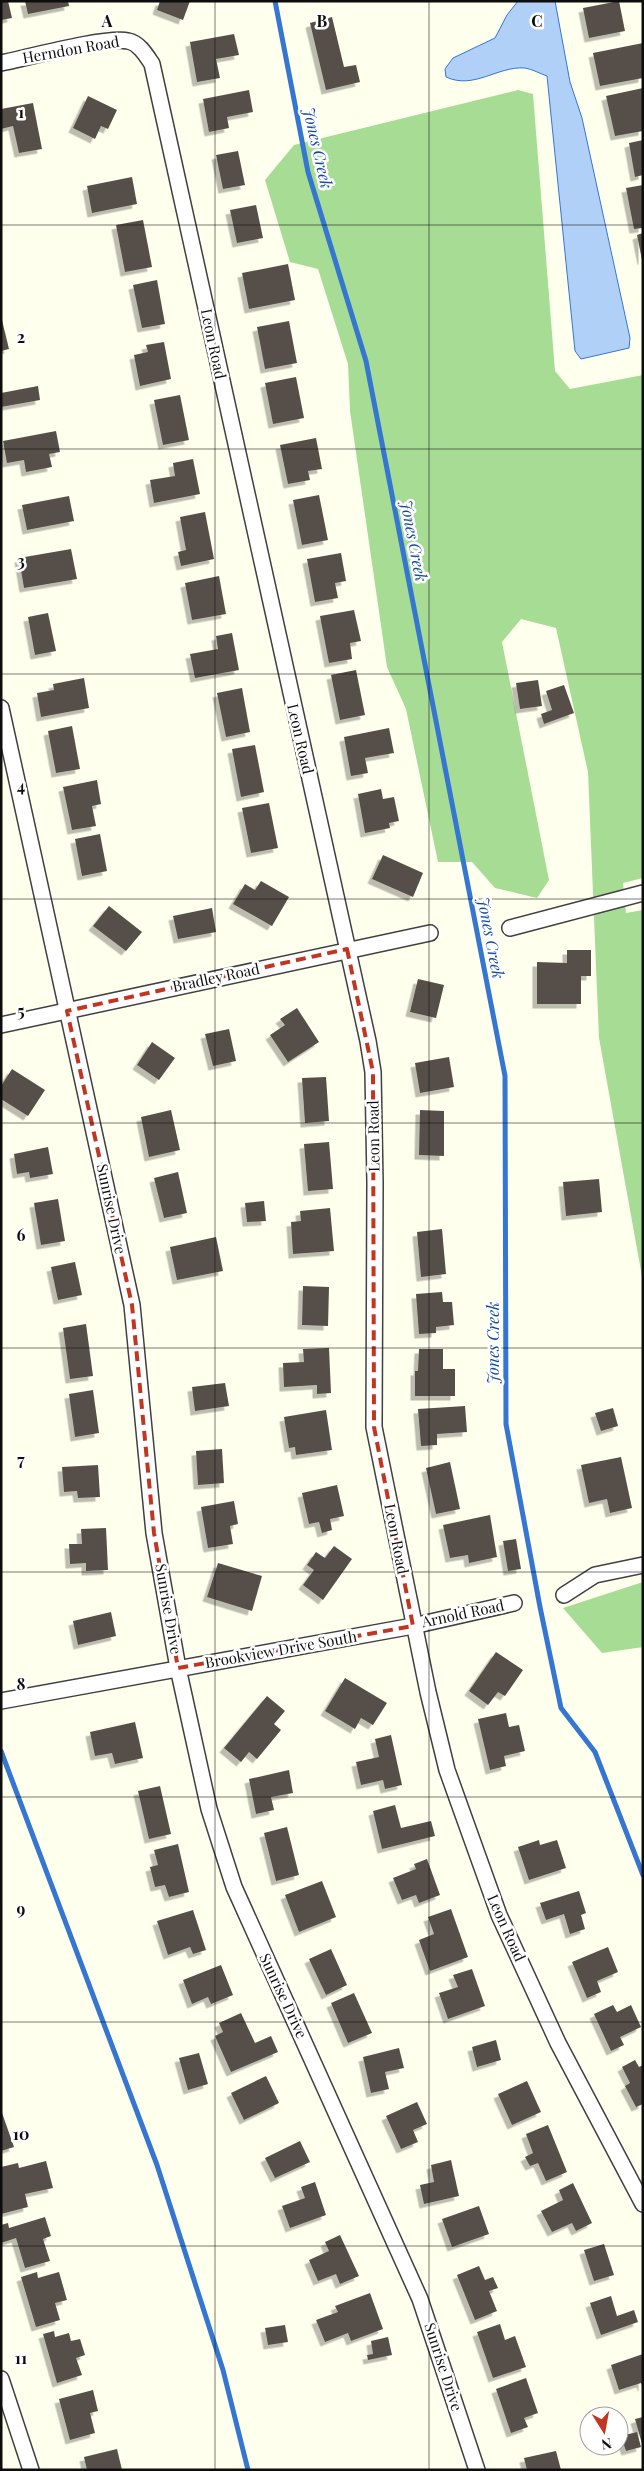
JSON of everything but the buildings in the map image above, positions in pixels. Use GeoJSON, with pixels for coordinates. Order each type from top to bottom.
{"type":"FeatureCollection","features":[{"type":"Feature","properties":{"kind":"street","name":"Herndon Road"},"geometry":{"type":"LineString","coordinates":[[1,63],[101,43],[127,40],[139,46]]}},
{"type":"Feature","properties":{"kind":"street","name":"Leon Road"},"geometry":{"type":"LineString","coordinates":[[139,46],[152,64],[348,949],[373,1072],[374,1427],[413,1626],[447,1770],[499,1915],[558,2043],[643,2204]]}},
{"type":"Feature","properties":{"kind":"street","name":"Sunrise Drive"},"geometry":{"type":"LineString","coordinates":[[1,708],[132,1305],[154,1533],[178,1668],[209,1808],[234,1887],[420,2299],[477,2470]]}},
{"type":"Feature","properties":{"kind":"street"},"geometry":{"type":"LineString","coordinates":[[510,928],[643,894]]}},
{"type":"Feature","properties":{"kind":"street","name":"Bradley Road"},"geometry":{"type":"LineString","coordinates":[[1,1025],[348,949],[430,933]]}},
{"type":"Feature","properties":{"kind":"street"},"geometry":{"type":"LineString","coordinates":[[564,1595],[595,1575],[643,1565]]}},
{"type":"Feature","properties":{"kind":"street","name":"Arnold Road"},"geometry":{"type":"LineString","coordinates":[[413,1626],[514,1603]]}},
{"type":"Feature","properties":{"kind":"street","name":"Brookview Drive South"},"geometry":{"type":"LineString","coordinates":[[1,1702],[413,1626]]}},
{"type":"Feature","properties":{"kind":"street"},"geometry":{"type":"LineString","coordinates":[[1,2379],[31,2470]]}},
{"type":"Feature","properties":{"kind":"highlighted area"},"geometry":{"type":"Polygon","coordinates":[[[347,949],[373,1072],[374,1427],[413,1626],[178,1668],[154,1533],[132,1305],[67,1011],[347,949]]]}},
{"type":"Feature","properties":{"kind":"green space"},"geometry":{"type":"Polygon","coordinates":[[[518,90],[533,94],[555,371],[570,389],[643,375],[643,878],[623,883],[626,913],[643,910],[643,1282],[599,1038],[588,772],[556,628],[521,619],[502,642],[549,880],[537,898],[495,888],[472,862],[438,862],[406,709],[387,667],[350,411],[348,364],[318,269],[290,262],[265,180],[294,145],[518,90]]]}},
{"type":"Feature","properties":{"kind":"green space"},"geometry":{"type":"Polygon","coordinates":[[[643,1582],[643,1647],[602,1653],[563,1608],[643,1582]]]}},
{"type":"Feature","properties":{"kind":"water"},"geometry":{"type":"Polygon","coordinates":[[[518,1],[555,1],[570,82],[582,118],[630,338],[629,348],[581,359],[575,351],[547,76],[525,68],[515,68],[466,81],[446,77],[445,69],[453,58],[495,38],[507,15],[518,1]]]}},
{"type":"Feature","properties":{"kind":"waterway","name":"Jones Creek"},"geometry":{"type":"LineString","coordinates":[[275,1],[308,172],[366,361],[505,1076],[506,1424],[540,1607],[561,1708],[595,1752],[643,1875]]}},
{"type":"Feature","properties":{"kind":"waterway"},"geometry":{"type":"LineString","coordinates":[[1,1751],[157,2165],[223,2370],[248,2470]]}}]}
